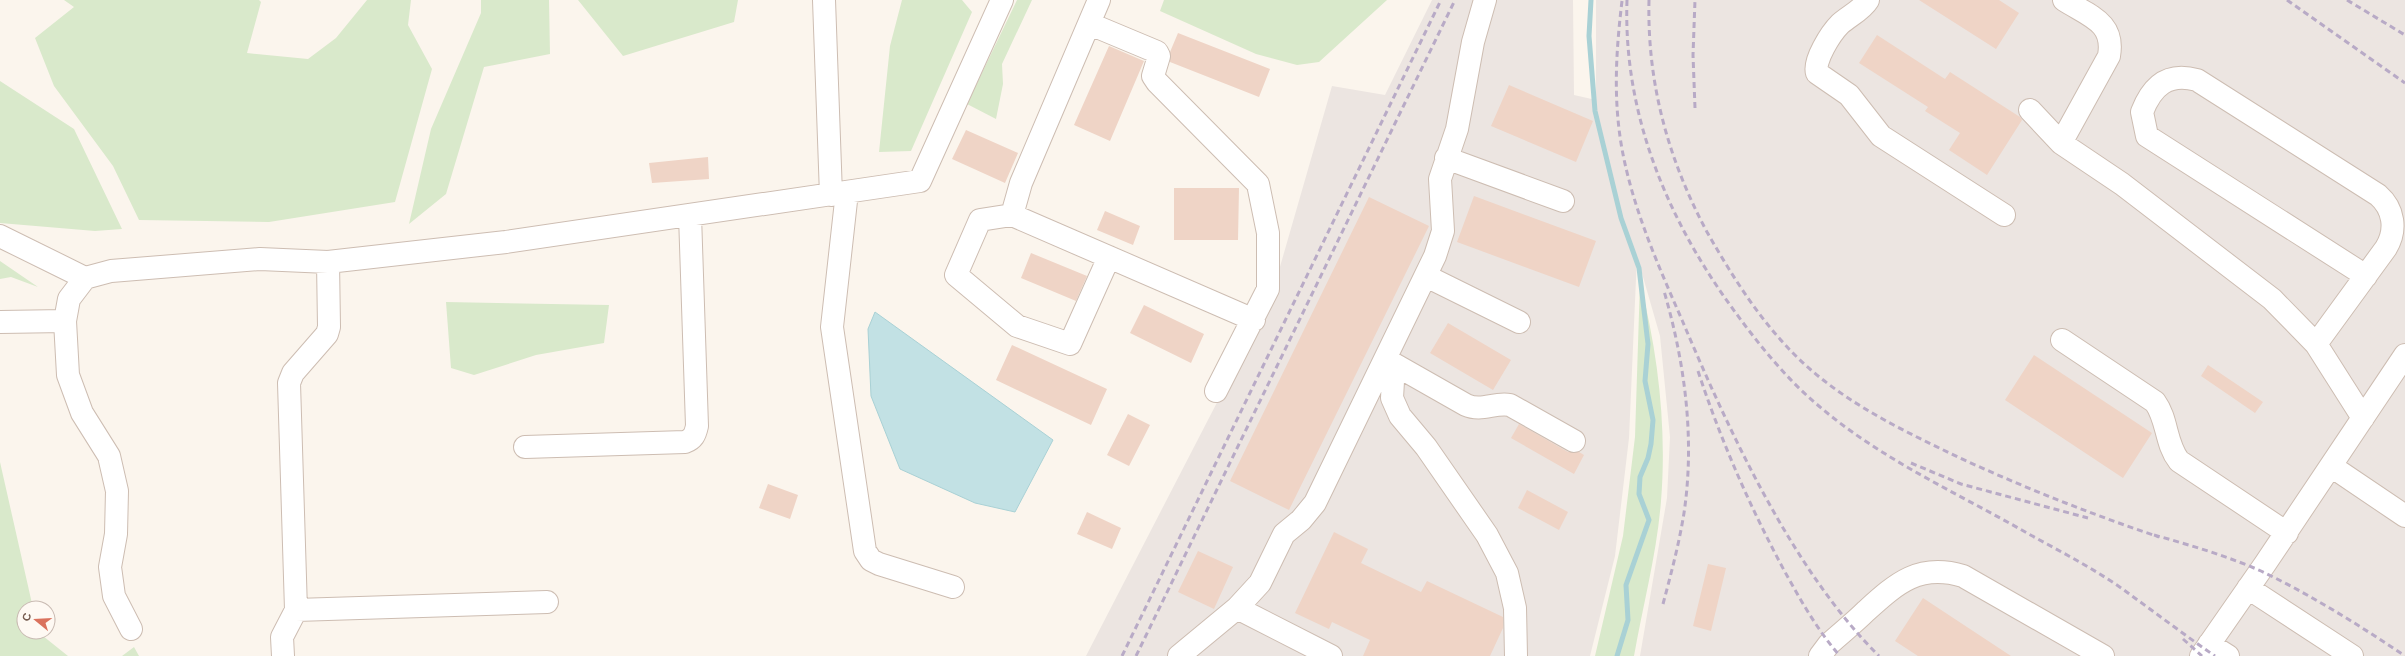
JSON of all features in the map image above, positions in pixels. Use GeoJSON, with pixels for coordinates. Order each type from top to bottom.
{"type":"FeatureCollection","features":[{"type":"Feature","properties":{"kind":"street"},"geometry":{"type":"LineString","coordinates":[[824,0],[839,193],[832,327],[865,551],[871,560],[879,564],[953,587]]}},
{"type":"Feature","properties":{"kind":"street"},"geometry":{"type":"LineString","coordinates":[[0,236],[85,278],[118,271],[260,259],[328,262],[506,242],[920,181],[1002,0]]}},
{"type":"Feature","properties":{"kind":"street"},"geometry":{"type":"LineString","coordinates":[[1012,215],[1021,183],[1099,0]]}},
{"type":"Feature","properties":{"kind":"street"},"geometry":{"type":"LineString","coordinates":[[1179,656],[1237,608],[1260,583],[1284,534],[1301,520],[1315,503],[1390,361],[1440,244],[1443,231],[1440,179],[1457,129],[1473,42],[1485,0]]}},
{"type":"Feature","properties":{"kind":"street"},"geometry":{"type":"LineString","coordinates":[[1868,0],[1838,26],[1818,58],[1815,67],[1817,73],[1849,95],[1881,136],[2004,215]]}},
{"type":"Feature","properties":{"kind":"street"},"geometry":{"type":"LineString","coordinates":[[2061,143],[2109,56],[2112,43],[2109,32],[2100,23],[2064,0]]}},
{"type":"Feature","properties":{"kind":"street"},"geometry":{"type":"LineString","coordinates":[[1090,24],[1157,52],[1160,56],[1153,76],[1156,82],[1258,184],[1268,233],[1268,288],[1254,320],[1216,391]]}},
{"type":"Feature","properties":{"kind":"street"},"geometry":{"type":"LineString","coordinates":[[2316,344],[2366,276],[2386,248],[2393,233],[2391,213],[2383,199],[2197,80],[2180,78],[2160,83],[2142,112],[2147,136],[2366,276]]}},
{"type":"Feature","properties":{"kind":"street"},"geometry":{"type":"LineString","coordinates":[[2030,110],[2061,143],[2122,184],[2272,299],[2316,344],[2363,418]]}},
{"type":"Feature","properties":{"kind":"street"},"geometry":{"type":"LineString","coordinates":[[1446,158],[1563,201]]}},
{"type":"Feature","properties":{"kind":"street"},"geometry":{"type":"LineString","coordinates":[[526,447],[685,442],[691,440],[695,434],[697,426],[690,215]]}},
{"type":"Feature","properties":{"kind":"street"},"geometry":{"type":"LineString","coordinates":[[1110,257],[1070,344],[1017,326],[956,275],[980,220],[1012,215],[1110,257],[1254,320]]}},
{"type":"Feature","properties":{"kind":"street"},"geometry":{"type":"LineString","coordinates":[[283,656],[282,637],[296,610],[289,383],[293,373],[327,334],[329,327],[328,262]]}},
{"type":"Feature","properties":{"kind":"street"},"geometry":{"type":"LineString","coordinates":[[1426,276],[1519,322]]}},
{"type":"Feature","properties":{"kind":"street"},"geometry":{"type":"LineString","coordinates":[[85,278],[69,299],[65,321],[68,375],[82,413],[109,456],[117,491],[116,534],[110,567],[114,596],[131,629]]}},
{"type":"Feature","properties":{"kind":"street"},"geometry":{"type":"LineString","coordinates":[[0,322],[65,321]]}},
{"type":"Feature","properties":{"kind":"street"},"geometry":{"type":"LineString","coordinates":[[2062,340],[2155,402],[2162,411],[2170,444],[2179,461],[2287,532]]}},
{"type":"Feature","properties":{"kind":"street"},"geometry":{"type":"LineString","coordinates":[[2228,656],[2205,650],[2287,532],[2405,355]]}},
{"type":"Feature","properties":{"kind":"street"},"geometry":{"type":"LineString","coordinates":[[1390,361],[1466,405],[1480,409],[1503,404],[1510,406],[1574,441]]}},
{"type":"Feature","properties":{"kind":"street"},"geometry":{"type":"LineString","coordinates":[[1390,361],[1392,398],[1400,416],[1426,447],[1487,535],[1508,573],[1515,608],[1516,656]]}},
{"type":"Feature","properties":{"kind":"street"},"geometry":{"type":"LineString","coordinates":[[2331,466],[2405,516]]}},
{"type":"Feature","properties":{"kind":"street"},"geometry":{"type":"LineString","coordinates":[[1820,656],[1830,644],[1898,584],[1921,573],[1948,572],[1963,576],[2103,656]]}},
{"type":"Feature","properties":{"kind":"street"},"geometry":{"type":"LineString","coordinates":[[2248,588],[2352,656]]}},
{"type":"Feature","properties":{"kind":"street"},"geometry":{"type":"LineString","coordinates":[[296,610],[547,602]]}},
{"type":"Feature","properties":{"kind":"street"},"geometry":{"type":"LineString","coordinates":[[1237,608],[1331,656]]}},
{"type":"Feature","properties":{"kind":"shaded area"},"geometry":{"type":"Polygon","coordinates":[[[1432,0],[1573,0],[1574,95],[1596,100],[1596,0],[2405,0],[2405,656],[1640,656],[1667,498],[1670,437],[1660,336],[1637,256],[1629,438],[1615,556],[1590,656],[1086,656],[1271,298],[1332,86],[1385,95],[1432,0]]]}},
{"type":"Feature","properties":{"kind":"green space"},"geometry":{"type":"Polygon","coordinates":[[[64,0],[259,0],[261,2],[247,53],[308,59],[336,38],[367,0],[411,0],[408,25],[432,69],[395,202],[269,222],[139,220],[113,166],[54,86],[35,38],[74,7],[64,0]]]}},
{"type":"Feature","properties":{"kind":"green space"},"geometry":{"type":"Polygon","coordinates":[[[481,0],[549,0],[550,54],[484,67],[446,194],[409,224],[431,129],[481,13],[481,0]]]}},
{"type":"Feature","properties":{"kind":"green space"},"geometry":{"type":"Polygon","coordinates":[[[578,0],[738,0],[734,22],[623,56],[578,0]]]}},
{"type":"Feature","properties":{"kind":"green space"},"geometry":{"type":"Polygon","coordinates":[[[902,0],[962,0],[972,12],[911,151],[879,152],[890,46],[902,0]]]}},
{"type":"Feature","properties":{"kind":"green space"},"geometry":{"type":"Polygon","coordinates":[[[1017,0],[1032,0],[1002,64],[1003,84],[996,119],[967,104],[1017,0]]]}},
{"type":"Feature","properties":{"kind":"green space"},"geometry":{"type":"Polygon","coordinates":[[[1164,0],[1387,0],[1319,62],[1297,65],[1256,54],[1160,11],[1164,0]]]}},
{"type":"Feature","properties":{"kind":"green space"},"geometry":{"type":"Polygon","coordinates":[[[0,81],[74,129],[122,229],[95,231],[0,223],[0,81]]]}},
{"type":"Feature","properties":{"kind":"green space"},"geometry":{"type":"Polygon","coordinates":[[[0,261],[38,287],[11,277],[0,279],[0,261]]]}},
{"type":"Feature","properties":{"kind":"green space"},"geometry":{"type":"Polygon","coordinates":[[[1640,282],[1652,336],[1660,390],[1663,473],[1659,520],[1634,656],[1595,656],[1623,536],[1635,437],[1640,282]]]}},
{"type":"Feature","properties":{"kind":"green space"},"geometry":{"type":"Polygon","coordinates":[[[446,302],[609,305],[604,343],[536,355],[474,375],[451,368],[446,302]]]}},
{"type":"Feature","properties":{"kind":"green space"},"geometry":{"type":"Polygon","coordinates":[[[0,462],[31,600],[16,600],[16,640],[48,640],[68,656],[0,656],[0,462]]]}},
{"type":"Feature","properties":{"kind":"green space"},"geometry":{"type":"Polygon","coordinates":[[[134,647],[139,656],[122,656],[134,647]]]}},
{"type":"Feature","properties":{"kind":"water"},"geometry":{"type":"Polygon","coordinates":[[[875,312],[1053,440],[1015,512],[975,503],[900,469],[871,396],[868,329],[875,312]]]}},
{"type":"Feature","properties":{"kind":"building"},"geometry":{"type":"Polygon","coordinates":[[[1919,0],[1999,0],[2019,13],[1996,49],[1919,0]]]}},
{"type":"Feature","properties":{"kind":"building"},"geometry":{"type":"Polygon","coordinates":[[[1178,33],[1270,69],[1259,97],[1170,62],[1170,52],[1178,33]]]}},
{"type":"Feature","properties":{"kind":"building"},"geometry":{"type":"Polygon","coordinates":[[[1877,35],[1945,79],[1950,72],[2020,117],[2022,120],[1987,175],[1949,150],[1960,133],[1925,111],[1928,107],[1859,63],[1877,35]]]}},
{"type":"Feature","properties":{"kind":"building"},"geometry":{"type":"Polygon","coordinates":[[[1109,46],[1144,61],[1110,141],[1074,125],[1109,46]]]}},
{"type":"Feature","properties":{"kind":"building"},"geometry":{"type":"Polygon","coordinates":[[[1509,85],[1593,121],[1576,162],[1491,126],[1509,85]]]}},
{"type":"Feature","properties":{"kind":"building"},"geometry":{"type":"Polygon","coordinates":[[[966,130],[1018,153],[1005,183],[952,159],[966,130]]]}},
{"type":"Feature","properties":{"kind":"building"},"geometry":{"type":"Polygon","coordinates":[[[708,157],[709,179],[652,183],[649,163],[708,157]]]}},
{"type":"Feature","properties":{"kind":"building"},"geometry":{"type":"Polygon","coordinates":[[[1174,188],[1239,188],[1238,240],[1174,240],[1174,188]]]}},
{"type":"Feature","properties":{"kind":"building"},"geometry":{"type":"Polygon","coordinates":[[[1474,196],[1596,241],[1579,287],[1457,242],[1474,196]]]}},
{"type":"Feature","properties":{"kind":"building"},"geometry":{"type":"Polygon","coordinates":[[[1369,197],[1429,226],[1289,510],[1230,481],[1369,197]]]}},
{"type":"Feature","properties":{"kind":"building"},"geometry":{"type":"Polygon","coordinates":[[[1105,211],[1140,226],[1133,245],[1097,230],[1105,211]]]}},
{"type":"Feature","properties":{"kind":"building"},"geometry":{"type":"Polygon","coordinates":[[[1031,253],[1087,276],[1076,301],[1021,278],[1031,253]]]}},
{"type":"Feature","properties":{"kind":"building"},"geometry":{"type":"Polygon","coordinates":[[[1144,305],[1204,334],[1191,363],[1130,333],[1144,305]]]}},
{"type":"Feature","properties":{"kind":"building"},"geometry":{"type":"Polygon","coordinates":[[[1448,323],[1511,360],[1493,390],[1430,353],[1448,323]]]}},
{"type":"Feature","properties":{"kind":"building"},"geometry":{"type":"Polygon","coordinates":[[[1012,345],[1107,389],[1091,425],[996,380],[1012,345]]]}},
{"type":"Feature","properties":{"kind":"building"},"geometry":{"type":"Polygon","coordinates":[[[2034,355],[2152,433],[2123,478],[2005,400],[2034,355]]]}},
{"type":"Feature","properties":{"kind":"building"},"geometry":{"type":"Polygon","coordinates":[[[2208,365],[2263,402],[2255,413],[2201,376],[2208,365]]]}},
{"type":"Feature","properties":{"kind":"building"},"geometry":{"type":"Polygon","coordinates":[[[1128,414],[1150,425],[1129,466],[1107,455],[1128,414]]]}},
{"type":"Feature","properties":{"kind":"building"},"geometry":{"type":"Polygon","coordinates":[[[1519,424],[1568,452],[1579,452],[1584,455],[1574,474],[1511,438],[1519,424]]]}},
{"type":"Feature","properties":{"kind":"building"},"geometry":{"type":"Polygon","coordinates":[[[768,484],[798,495],[790,519],[759,508],[768,484]]]}},
{"type":"Feature","properties":{"kind":"building"},"geometry":{"type":"Polygon","coordinates":[[[1527,490],[1568,512],[1559,530],[1518,508],[1527,490]]]}},
{"type":"Feature","properties":{"kind":"building"},"geometry":{"type":"Polygon","coordinates":[[[1087,512],[1121,528],[1112,549],[1077,534],[1087,512]]]}},
{"type":"Feature","properties":{"kind":"building"},"geometry":{"type":"Polygon","coordinates":[[[1334,532],[1368,549],[1361,563],[1421,592],[1427,581],[1503,617],[1503,628],[1490,656],[1363,656],[1370,640],[1332,622],[1329,629],[1295,613],[1334,532]]]}},
{"type":"Feature","properties":{"kind":"building"},"geometry":{"type":"Polygon","coordinates":[[[1198,551],[1233,567],[1214,609],[1178,592],[1198,551]]]}},
{"type":"Feature","properties":{"kind":"building"},"geometry":{"type":"Polygon","coordinates":[[[1708,564],[1726,568],[1711,631],[1693,626],[1708,564]]]}},
{"type":"Feature","properties":{"kind":"building"},"geometry":{"type":"Polygon","coordinates":[[[1923,598],[2011,656],[1918,656],[1895,641],[1923,598]]]}},
{"type":"Feature","properties":{"kind":"waterway"},"geometry":{"type":"LineString","coordinates":[[1591,0],[1589,36],[1595,111],[1621,218],[1639,268],[1648,344],[1645,381],[1653,420],[1651,444],[1648,458],[1640,477],[1639,494],[1649,520],[1626,585],[1628,620],[1617,656]]}},
{"type":"Feature","properties":{"kind":"railway"},"geometry":{"type":"LineString","coordinates":[[1122,656],[1441,0]]}},
{"type":"Feature","properties":{"kind":"railway"},"geometry":{"type":"LineString","coordinates":[[1136,656],[1455,0]]}},
{"type":"Feature","properties":{"kind":"railway"},"geometry":{"type":"LineString","coordinates":[[1627,0],[1628,42],[1632,82],[1641,122],[1653,161],[1668,199],[1686,236],[1707,271],[1730,305],[1772,359],[1807,396],[1868,443],[1920,474],[2091,569],[2128,593],[2215,656]]}},
{"type":"Feature","properties":{"kind":"railway"},"geometry":{"type":"LineString","coordinates":[[1649,0],[1649,31],[1656,91],[1671,148],[1681,177],[1707,232],[1729,269],[1766,323],[1795,355],[1828,384],[1882,419],[1921,439],[1984,469],[2034,490],[2083,510],[2159,537]]}},
{"type":"Feature","properties":{"kind":"railway"},"geometry":{"type":"LineString","coordinates":[[1695,0],[1693,55],[1695,108]]}},
{"type":"Feature","properties":{"kind":"railway"},"geometry":{"type":"LineString","coordinates":[[2287,0],[2405,83]]}},
{"type":"Feature","properties":{"kind":"railway"},"geometry":{"type":"LineString","coordinates":[[2347,0],[2405,35]]}},
{"type":"Feature","properties":{"kind":"railway"},"geometry":{"type":"LineString","coordinates":[[1622,1],[1616,75],[1619,130],[1627,171],[1639,215],[1655,258],[1700,363],[1742,453],[1766,498],[1791,542],[1819,583],[1848,622],[1879,656]]}},
{"type":"Feature","properties":{"kind":"railway"},"geometry":{"type":"LineString","coordinates":[[1663,604],[1684,513],[1688,457],[1688,429],[1682,373],[1678,346],[1664,291]]}},
{"type":"Feature","properties":{"kind":"railway"},"geometry":{"type":"LineString","coordinates":[[1698,371],[1726,448],[1760,523],[1804,605],[1824,636],[1840,656]]}},
{"type":"Feature","properties":{"kind":"railway"},"geometry":{"type":"LineString","coordinates":[[1911,463],[1961,484],[2088,518]]}},
{"type":"Feature","properties":{"kind":"railway"},"geometry":{"type":"LineString","coordinates":[[2154,535],[2235,560],[2261,571],[2334,611],[2405,656]]}},
{"type":"Feature","properties":{"kind":"railway"},"geometry":{"type":"LineString","coordinates":[[2183,639],[2202,656]]}}]}
